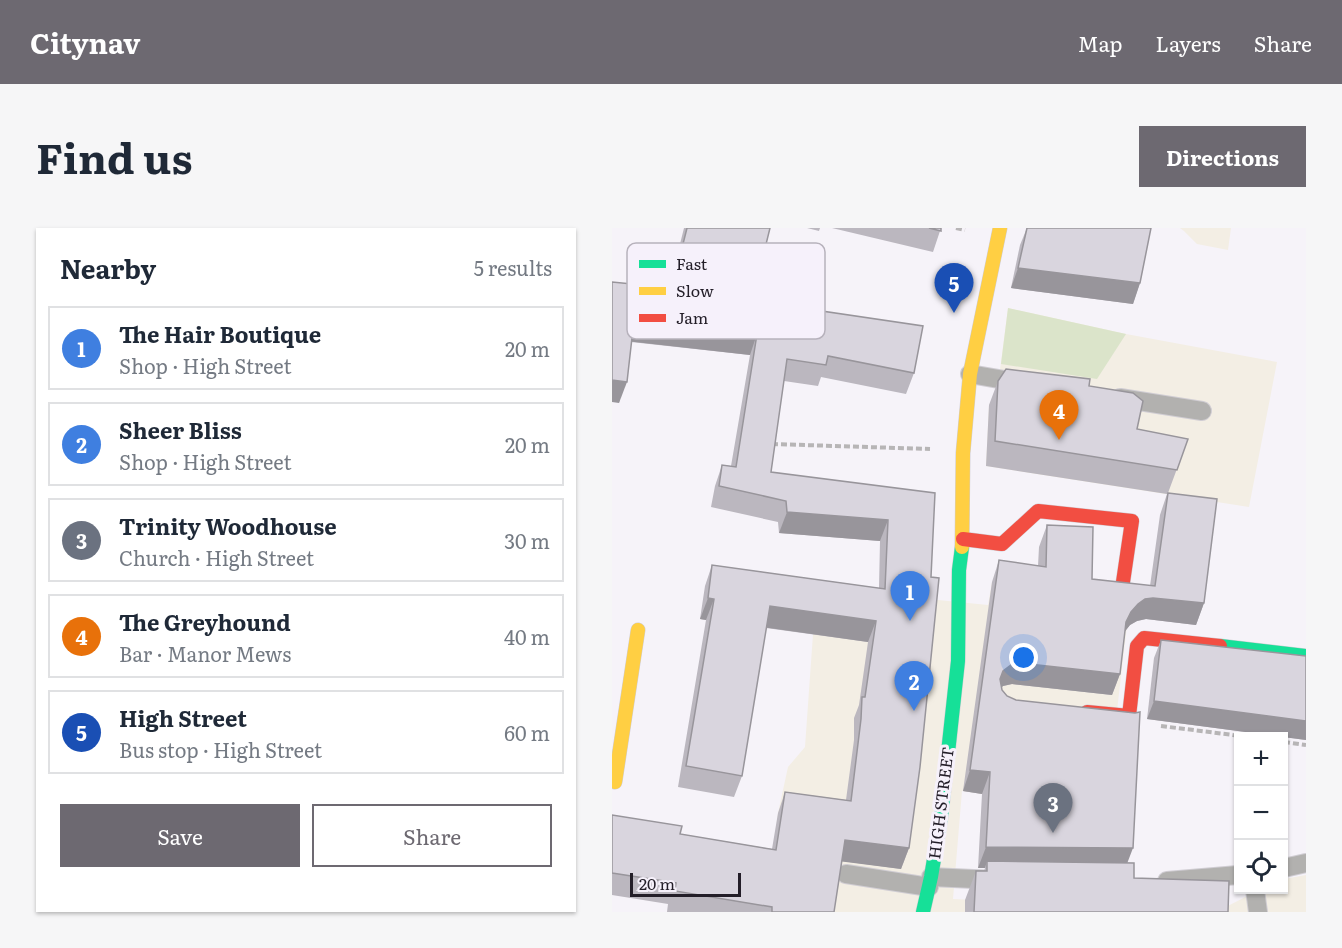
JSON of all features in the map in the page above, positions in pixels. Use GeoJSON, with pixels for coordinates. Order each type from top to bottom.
{"type":"FeatureCollection","features":[{"type":"Feature","properties":{"kind":"street","name":"HIGH STREET"},"geometry":{"type":"LineString","coordinates":[[923,912],[941,817],[959,699],[959,570],[963,538],[963,453],[970,374],[999,228]]}},
{"type":"Feature","properties":{"kind":"street"},"geometry":{"type":"LineString","coordinates":[[963,538],[1002,544],[1038,511],[1132,521],[1123,582]]}},
{"type":"Feature","properties":{"kind":"street"},"geometry":{"type":"LineString","coordinates":[[615,782],[638,630]]}},
{"type":"Feature","properties":{"kind":"street"},"geometry":{"type":"LineString","coordinates":[[1070,710],[1129,716],[1137,646],[1144,638],[1306,656]]}},
{"type":"Feature","properties":{"kind":"lane"},"geometry":{"type":"LineString","coordinates":[[970,374],[1040,385]]}},
{"type":"Feature","properties":{"kind":"lane"},"geometry":{"type":"LineString","coordinates":[[1109,396],[1202,411]]}},
{"type":"Feature","properties":{"kind":"lane"},"geometry":{"type":"LineString","coordinates":[[1288,867],[1306,864]]}},
{"type":"Feature","properties":{"kind":"lane"},"geometry":{"type":"LineString","coordinates":[[846,874],[930,882],[1013,880]]}},
{"type":"Feature","properties":{"kind":"lane"},"geometry":{"type":"LineString","coordinates":[[1153,881],[1234,875]]}},
{"type":"Feature","properties":{"kind":"lane"},"geometry":{"type":"LineString","coordinates":[[1256,894],[1258,912]]}},
{"type":"Feature","properties":{"kind":"path"},"geometry":{"type":"LineString","coordinates":[[770,444],[939,450]]}},
{"type":"Feature","properties":{"kind":"path"},"geometry":{"type":"LineString","coordinates":[[1129,716],[1135,723],[1234,735]]}},
{"type":"Feature","properties":{"kind":"path"},"geometry":{"type":"LineString","coordinates":[[1288,743],[1306,745]]}},
{"type":"Feature","properties":{"kind":"shaded area"},"geometry":{"type":"Polygon","coordinates":[[[1180,228],[1231,228],[1228,250],[1197,244],[1180,228]]]}},
{"type":"Feature","properties":{"kind":"shaded area"},"geometry":{"type":"Polygon","coordinates":[[[1008,308],[1126,334],[1277,362],[1249,507],[986,466],[989,405],[997,393],[1008,308]]]}},
{"type":"Feature","properties":{"kind":"shaded area"},"geometry":{"type":"Polygon","coordinates":[[[992,582],[1130,600],[1112,753],[1011,798],[962,791],[953,899],[1218,911],[1251,894],[1288,894],[1288,878],[1306,875],[1306,912],[767,912],[778,813],[788,767],[805,747],[813,634],[878,594],[988,605],[992,582]]]}},
{"type":"Feature","properties":{"kind":"green space"},"geometry":{"type":"Polygon","coordinates":[[[1008,308],[1126,334],[1097,379],[1001,364],[1008,308]]]}},
{"type":"Feature","properties":{"kind":"building"},"geometry":{"type":"Polygon","coordinates":[[[687,228],[770,228],[766,243],[683,243],[687,228]]]}},
{"type":"Feature","properties":{"kind":"building"},"geometry":{"type":"Polygon","coordinates":[[[1027,228],[1151,228],[1140,283],[1018,268],[1027,228]]]}},
{"type":"Feature","properties":{"kind":"building"},"geometry":{"type":"Polygon","coordinates":[[[612,282],[627,284],[627,339],[632,339],[627,382],[612,380],[612,282]]]}},
{"type":"Feature","properties":{"kind":"building"},"geometry":{"type":"Polygon","coordinates":[[[825,311],[923,326],[914,373],[828,356],[826,365],[787,359],[771,472],[935,493],[931,577],[939,578],[920,767],[909,848],[845,840],[834,912],[772,912],[772,907],[675,891],[676,883],[612,873],[612,815],[682,826],[680,834],[776,850],[785,792],[851,801],[862,697],[865,697],[876,621],[770,606],[742,776],[686,766],[714,599],[708,598],[712,565],[885,589],[888,520],[787,512],[786,501],[719,486],[722,465],[736,467],[756,339],[825,339],[825,311]]]}},
{"type":"Feature","properties":{"kind":"building"},"geometry":{"type":"Polygon","coordinates":[[[1006,369],[1090,379],[1089,386],[1133,393],[1143,401],[1137,429],[1188,439],[1177,470],[995,441],[998,381],[1006,369]]]}},
{"type":"Feature","properties":{"kind":"building"},"geometry":{"type":"Polygon","coordinates":[[[1168,493],[1217,499],[1204,603],[1153,598],[1145,599],[1138,604],[1126,622],[1120,674],[1020,663],[1011,665],[1003,671],[1000,679],[1002,690],[1007,696],[1016,700],[1140,712],[1133,848],[986,847],[990,772],[970,770],[999,560],[1046,567],[1047,525],[1093,527],[1092,579],[1155,586],[1168,493]]]}},
{"type":"Feature","properties":{"kind":"building"},"geometry":{"type":"Polygon","coordinates":[[[1161,640],[1306,656],[1306,721],[1154,701],[1161,640]]]}},
{"type":"Feature","properties":{"kind":"building"},"geometry":{"type":"Polygon","coordinates":[[[987,861],[1134,863],[1134,878],[1229,881],[1228,912],[974,912],[976,871],[987,871],[987,861]]]}},
{"type":"Feature","properties":{"kind":"traffic: fast"},"geometry":{"type":"LineString","coordinates":[[923,912],[941,817],[958,661],[959,570],[962,547]]}},
{"type":"Feature","properties":{"kind":"traffic: fast"},"geometry":{"type":"LineString","coordinates":[[1220,646],[1306,656]]}},
{"type":"Feature","properties":{"kind":"traffic: slow"},"geometry":{"type":"LineString","coordinates":[[962,547],[963,453],[970,374],[1000,228]]}},
{"type":"Feature","properties":{"kind":"traffic: slow"},"geometry":{"type":"LineString","coordinates":[[615,782],[638,630]]}},
{"type":"Feature","properties":{"kind":"traffic: jam"},"geometry":{"type":"LineString","coordinates":[[963,539],[1002,544],[1038,511],[1132,521],[1123,582]]}},
{"type":"Feature","properties":{"kind":"traffic: jam"},"geometry":{"type":"LineString","coordinates":[[1087,712],[1129,716],[1137,646],[1144,638],[1220,646]]}},
{"type":"Feature","properties":{"kind":"place","name":"High Street"},"geometry":{"type":"Point","coordinates":[954,313]}},
{"type":"Feature","properties":{"kind":"place","name":"The Greyhound"},"geometry":{"type":"Point","coordinates":[1059,440]}},
{"type":"Feature","properties":{"kind":"place","name":"The Hair Boutique"},"geometry":{"type":"Point","coordinates":[910,621]}},
{"type":"Feature","properties":{"kind":"place","name":"Sheer Bliss"},"geometry":{"type":"Point","coordinates":[914,711]}},
{"type":"Feature","properties":{"kind":"place","name":"Trinity Woodhouse"},"geometry":{"type":"Point","coordinates":[1053,833]}}]}
